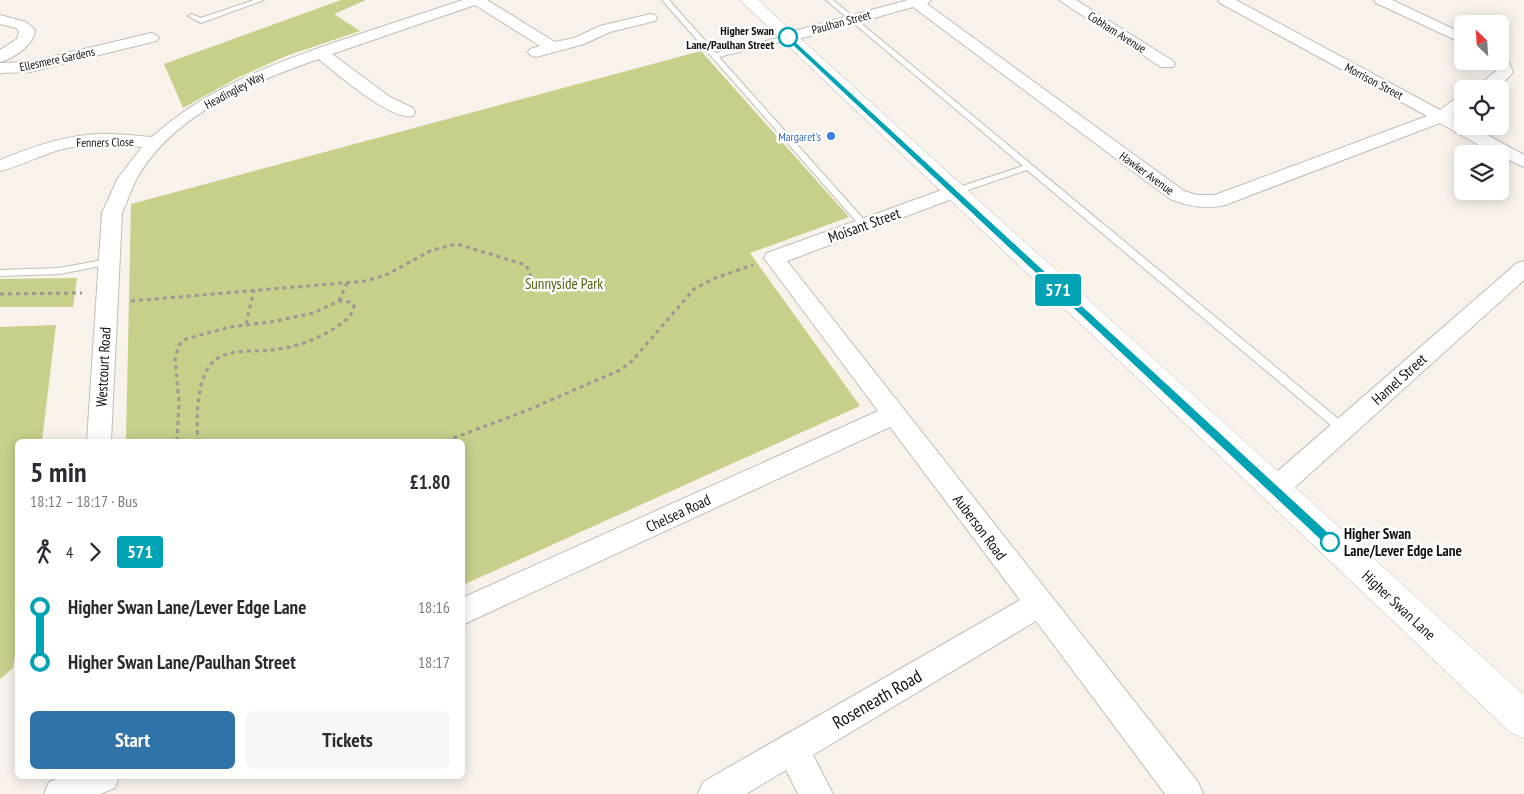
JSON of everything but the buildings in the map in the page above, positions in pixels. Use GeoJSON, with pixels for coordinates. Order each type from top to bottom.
{"type":"FeatureCollection","features":[{"type":"Feature","properties":{"kind":"street"},"geometry":{"type":"LineString","coordinates":[[477,0],[552,47]]}},
{"type":"Feature","properties":{"kind":"street","name":"Headingley Way"},"geometry":{"type":"LineString","coordinates":[[106,298],[112,213],[116,199],[133,168],[154,142],[188,115],[254,78],[321,52],[477,0]]}},
{"type":"Feature","properties":{"kind":"street","name":"Higher Swan Lane"},"geometry":{"type":"LineString","coordinates":[[748,0],[1524,720]]}},
{"type":"Feature","properties":{"kind":"street","name":"Cobham Avenue"},"geometry":{"type":"LineString","coordinates":[[1066,0],[1167,64]]}},
{"type":"Feature","properties":{"kind":"street","name":"Morrison Street"},"geometry":{"type":"LineString","coordinates":[[1225,0],[1524,162]]}},
{"type":"Feature","properties":{"kind":"street"},"geometry":{"type":"LineString","coordinates":[[1381,0],[1454,34]]}},
{"type":"Feature","properties":{"kind":"street","name":"Paulhan Street"},"geometry":{"type":"LineString","coordinates":[[788,37],[915,1]]}},
{"type":"Feature","properties":{"kind":"street","name":"Hawker Avenue"},"geometry":{"type":"LineString","coordinates":[[915,1],[1177,195],[1188,199],[1209,202],[1218,201],[1441,117],[1454,108]]}},
{"type":"Feature","properties":{"kind":"street"},"geometry":{"type":"LineString","coordinates":[[536,52],[579,42],[605,29],[628,27],[650,18]]}},
{"type":"Feature","properties":{"kind":"street","name":"Ellesmere Gardens"},"geometry":{"type":"LineString","coordinates":[[0,19],[21,25],[26,30],[27,36],[22,42],[0,56]]}},
{"type":"Feature","properties":{"kind":"street","name":"Ellesmere Gardens"},"geometry":{"type":"LineString","coordinates":[[0,68],[30,66],[113,43],[151,38]]}},
{"type":"Feature","properties":{"kind":"street"},"geometry":{"type":"LineString","coordinates":[[321,52],[379,106],[407,112]]}},
{"type":"Feature","properties":{"kind":"street"},"geometry":{"type":"LineString","coordinates":[[1495,80],[1506,72],[1505,70]]}},
{"type":"Feature","properties":{"kind":"street","name":"Fenners Close"},"geometry":{"type":"LineString","coordinates":[[0,166],[33,153],[71,142],[102,140],[154,142]]}},
{"type":"Feature","properties":{"kind":"street","name":"Moisant Street"},"geometry":{"type":"LineString","coordinates":[[774,258],[953,192]]}},
{"type":"Feature","properties":{"kind":"street","name":"Auberson Road"},"geometry":{"type":"LineString","coordinates":[[774,258],[1186,794]]}},
{"type":"Feature","properties":{"kind":"street","name":"Hamel Street"},"geometry":{"type":"LineString","coordinates":[[1274,490],[1524,268]]}},
{"type":"Feature","properties":{"kind":"street","name":"Westcourt Road"},"geometry":{"type":"LineString","coordinates":[[99,439],[106,298]]}},
{"type":"Feature","properties":{"kind":"street","name":"Chelsea Road"},"geometry":{"type":"LineString","coordinates":[[465,611],[894,414]]}},
{"type":"Feature","properties":{"kind":"street","name":"Roseneath Road"},"geometry":{"type":"LineString","coordinates":[[714,794],[1039,604]]}},
{"type":"Feature","properties":{"kind":"street"},"geometry":{"type":"LineString","coordinates":[[792,749],[816,794]]}},
{"type":"Feature","properties":{"kind":"lane"},"geometry":{"type":"LineString","coordinates":[[191,16],[201,20],[261,0]]}},
{"type":"Feature","properties":{"kind":"lane"},"geometry":{"type":"LineString","coordinates":[[665,0],[864,225]]}},
{"type":"Feature","properties":{"kind":"lane"},"geometry":{"type":"LineString","coordinates":[[829,0],[1343,428]]}},
{"type":"Feature","properties":{"kind":"lane"},"geometry":{"type":"LineString","coordinates":[[714,56],[788,37]]}},
{"type":"Feature","properties":{"kind":"lane"},"geometry":{"type":"LineString","coordinates":[[953,192],[1029,167]]}},
{"type":"Feature","properties":{"kind":"lane"},"geometry":{"type":"LineString","coordinates":[[0,273],[59,271],[108,262]]}},
{"type":"Feature","properties":{"kind":"path"},"geometry":{"type":"LineString","coordinates":[[0,294],[106,298],[254,290],[366,280],[388,274],[432,250],[457,244],[526,266],[531,277]]}},
{"type":"Feature","properties":{"kind":"path"},"geometry":{"type":"LineString","coordinates":[[451,439],[528,410],[620,370],[632,361],[694,289],[704,282],[723,274],[774,258]]}},
{"type":"Feature","properties":{"kind":"path"},"geometry":{"type":"LineString","coordinates":[[339,301],[347,282]]}},
{"type":"Feature","properties":{"kind":"path"},"geometry":{"type":"LineString","coordinates":[[246,324],[254,290]]}},
{"type":"Feature","properties":{"kind":"path"},"geometry":{"type":"LineString","coordinates":[[177,439],[180,402],[175,360],[179,345],[196,335],[246,324],[283,320],[313,313],[339,301],[350,302],[354,305],[351,316],[320,337],[279,350],[223,355],[211,363],[198,396],[196,419],[198,439]]}},
{"type":"Feature","properties":{"kind":"green space"},"geometry":{"type":"Polygon","coordinates":[[[341,0],[366,0],[334,14],[360,31],[286,56],[237,78],[183,108],[164,64],[341,0]]]}},
{"type":"Feature","properties":{"kind":"green space","name":"Sunnyside Park"},"geometry":{"type":"Polygon","coordinates":[[[701,51],[849,217],[750,253],[860,406],[465,584],[465,439],[126,439],[131,204],[701,51]]]}},
{"type":"Feature","properties":{"kind":"green space"},"geometry":{"type":"Polygon","coordinates":[[[77,278],[73,307],[0,307],[0,279],[77,278]]]}},
{"type":"Feature","properties":{"kind":"green space"},"geometry":{"type":"Polygon","coordinates":[[[56,325],[42,439],[15,439],[15,654],[13,668],[0,679],[0,327],[56,325]]]}},
{"type":"Feature","properties":{"kind":"bus line","name":"571"},"geometry":{"type":"LineString","coordinates":[[788,37],[1330,542]]}},
{"type":"Feature","properties":{"kind":"place","name":"Higher Swan Lane/Paulhan Street"},"geometry":{"type":"Point","coordinates":[788,37]}},
{"type":"Feature","properties":{"kind":"place","name":"Margaret's"},"geometry":{"type":"Point","coordinates":[831,136]}},
{"type":"Feature","properties":{"kind":"place","name":"Higher Swan Lane/Lever Edge Lane"},"geometry":{"type":"Point","coordinates":[1330,542]}}]}
